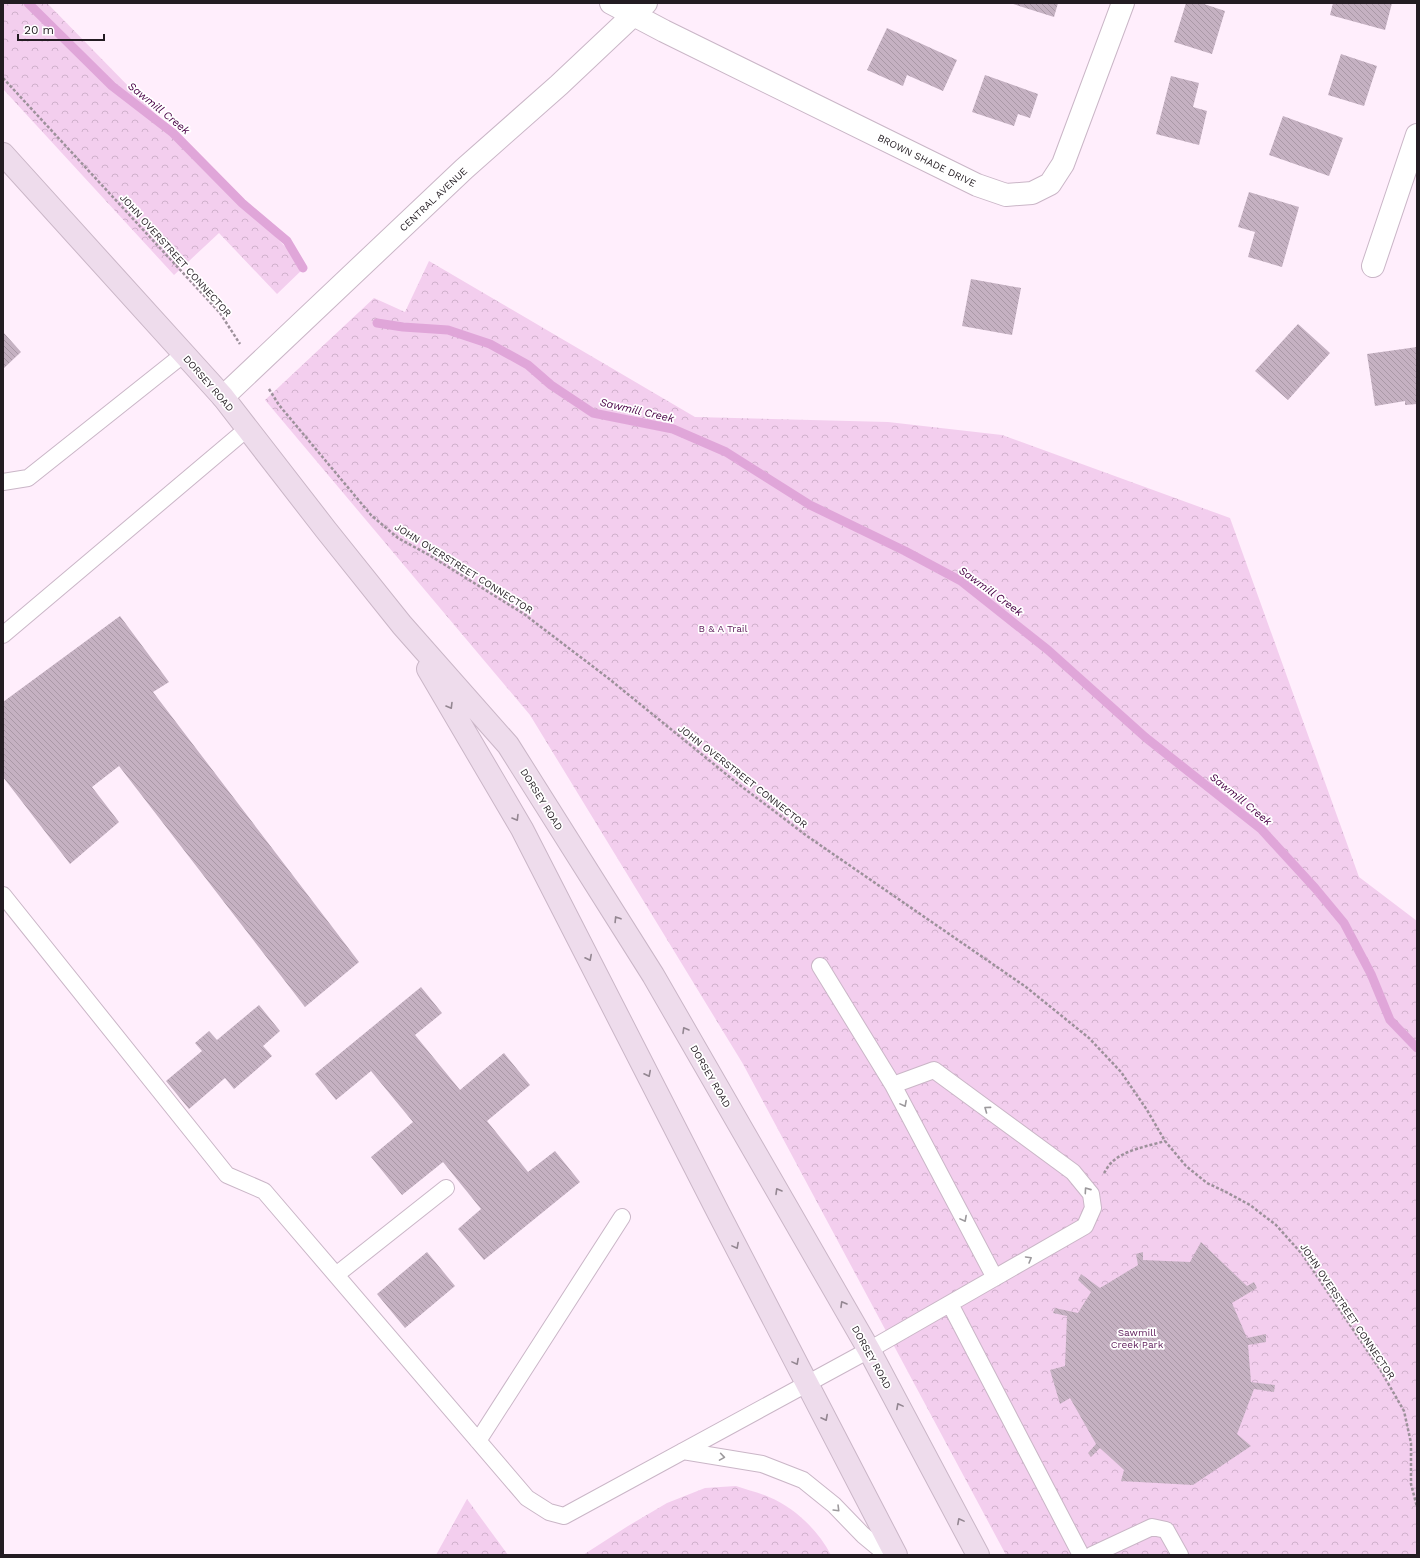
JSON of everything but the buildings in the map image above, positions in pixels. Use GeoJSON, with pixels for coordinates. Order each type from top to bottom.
{"type":"FeatureCollection","features":[{"type":"Feature","properties":{"kind":"main road","name":"DORSEY ROAD"},"geometry":{"type":"LineString","coordinates":[[3,154],[223,397],[326,530],[402,624],[508,745],[653,975],[869,1350],[978,1555]]}},
{"type":"Feature","properties":{"kind":"main road","name":"DORSEY ROAD"},"geometry":{"type":"LineString","coordinates":[[402,624],[522,829],[710,1198],[896,1555]]}},
{"type":"Feature","properties":{"kind":"street","name":"BROWN SHADE DRIVE"},"geometry":{"type":"LineString","coordinates":[[611,3],[639,9],[976,185],[1006,195],[1032,193],[1050,184],[1063,164],[1123,3]]}},
{"type":"Feature","properties":{"kind":"street","name":"CENTRAL AVENUE"},"geometry":{"type":"LineString","coordinates":[[223,397],[459,174],[559,85],[639,9]]}},
{"type":"Feature","properties":{"kind":"street"},"geometry":{"type":"LineString","coordinates":[[1373,266],[1417,135]]}},
{"type":"Feature","properties":{"kind":"lane"},"geometry":{"type":"LineString","coordinates":[[3,482],[28,478],[184,354]]}},
{"type":"Feature","properties":{"kind":"lane"},"geometry":{"type":"LineString","coordinates":[[3,635],[248,428]]}},
{"type":"Feature","properties":{"kind":"lane"},"geometry":{"type":"LineString","coordinates":[[3,894],[227,1175],[264,1191],[527,1498],[549,1512],[564,1516],[869,1350],[1086,1226],[1093,1208],[1091,1194],[1073,1172],[934,1070],[893,1085]]}},
{"type":"Feature","properties":{"kind":"lane"},"geometry":{"type":"LineString","coordinates":[[820,966],[893,1085],[995,1278]]}},
{"type":"Feature","properties":{"kind":"lane"},"geometry":{"type":"LineString","coordinates":[[336,1275],[446,1188]]}},
{"type":"Feature","properties":{"kind":"lane"},"geometry":{"type":"LineString","coordinates":[[478,1441],[622,1217]]}},
{"type":"Feature","properties":{"kind":"lane"},"geometry":{"type":"LineString","coordinates":[[950,1304],[1081,1555]]}},
{"type":"Feature","properties":{"kind":"lane"},"geometry":{"type":"LineString","coordinates":[[683,1451],[762,1464],[803,1480],[834,1505],[863,1535],[887,1555]]}},
{"type":"Feature","properties":{"kind":"lane"},"geometry":{"type":"LineString","coordinates":[[1092,1555],[1152,1527],[1166,1530],[1180,1555]]}},
{"type":"Feature","properties":{"kind":"path","name":"JOHN OVERSTREET CONNECTOR"},"geometry":{"type":"LineString","coordinates":[[3,78],[220,313],[279,405],[370,515],[398,538],[429,555],[524,614],[608,678],[737,783],[807,836],[1026,987],[1089,1038],[1121,1072],[1147,1110],[1165,1141],[1186,1166],[1207,1183],[1250,1205],[1276,1225],[1302,1254],[1381,1371],[1404,1411],[1411,1443],[1411,1484],[1417,1507]]}},
{"type":"Feature","properties":{"kind":"path"},"geometry":{"type":"LineString","coordinates":[[1091,1194],[1111,1162],[1129,1150],[1145,1148],[1165,1141]]}},
{"type":"Feature","properties":{"kind":"green space"},"geometry":{"type":"Polygon","coordinates":[[[3,3],[47,3],[305,267],[277,294],[219,233],[174,275],[3,89],[3,3]]]}},
{"type":"Feature","properties":{"kind":"green space"},"geometry":{"type":"Polygon","coordinates":[[[429,261],[695,417],[888,422],[1002,435],[1230,518],[1359,877],[1417,921],[1417,1555],[1006,1555],[743,1064],[530,715],[265,400],[374,298],[405,312],[429,261]]]}},
{"type":"Feature","properties":{"kind":"green space"},"geometry":{"type":"Polygon","coordinates":[[[736,1486],[765,1495],[788,1507],[813,1529],[831,1555],[583,1555],[667,1503],[705,1488],[736,1486]]]}},
{"type":"Feature","properties":{"kind":"green space"},"geometry":{"type":"Polygon","coordinates":[[[467,1499],[508,1555],[436,1555],[467,1499]]]}},
{"type":"Feature","properties":{"kind":"waterway","name":"Sawmill Creek"},"geometry":{"type":"LineString","coordinates":[[28,3],[112,86],[173,133],[242,203],[287,241],[303,268]]}},
{"type":"Feature","properties":{"kind":"waterway","name":"Sawmill Creek"},"geometry":{"type":"LineString","coordinates":[[377,323],[403,327],[448,330],[490,344],[528,365],[551,385],[593,413],[673,429],[726,452],[810,505],[905,551],[961,581],[1048,650],[1145,737],[1261,829],[1315,888],[1344,923],[1371,974],[1390,1020],[1417,1048]]}},
{"type":"Feature","properties":{"kind":"park label","name":"B & A Trail"},"geometry":{"type":"Point","coordinates":[723,628]}},
{"type":"Feature","properties":{"kind":"park label","name":"Sawmill Creek Park"},"geometry":{"type":"Point","coordinates":[1137,1338]}}]}
